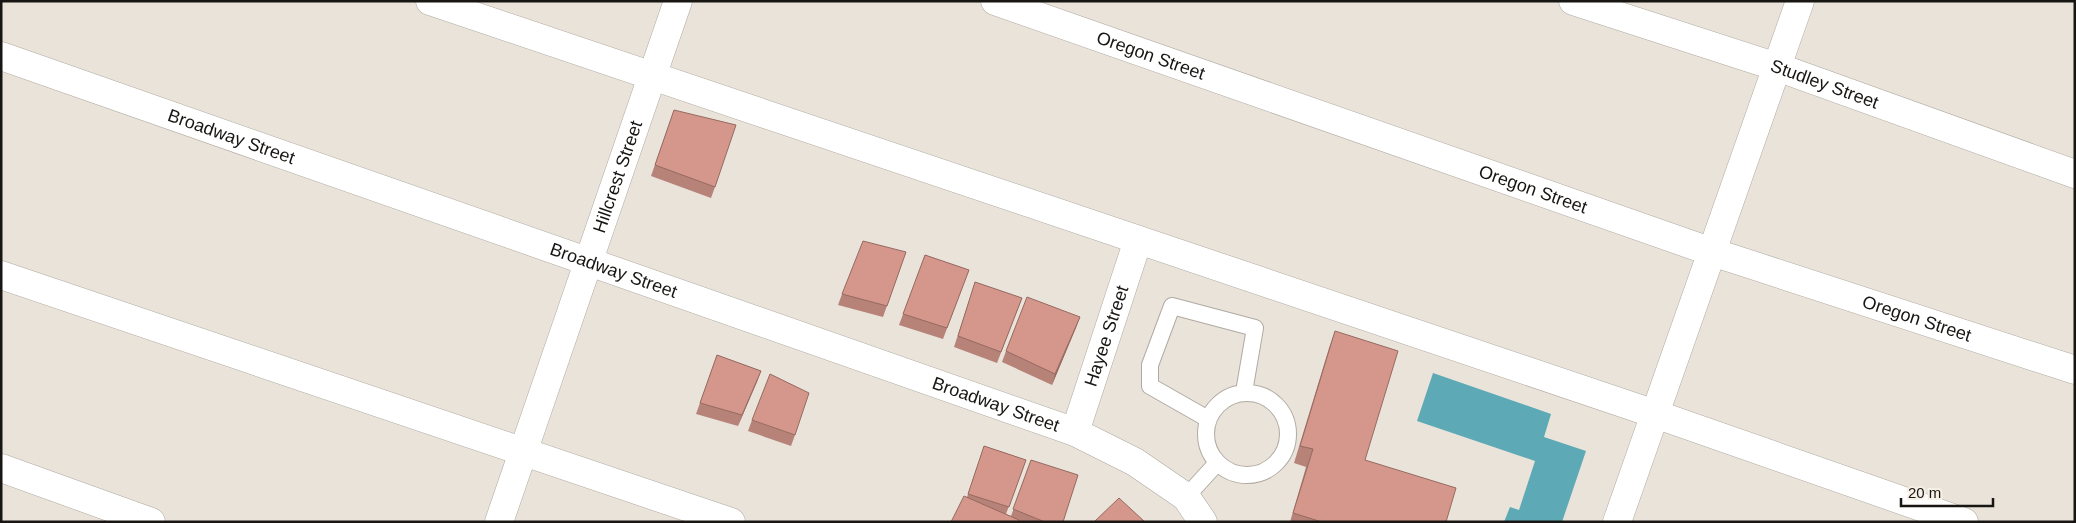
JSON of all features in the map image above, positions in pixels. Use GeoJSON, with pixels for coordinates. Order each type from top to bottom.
{"type":"FeatureCollection","features":[{"type":"Feature","properties":{"kind":"street"},"geometry":{"type":"LineString","coordinates":[[430,1],[1655,414],[1964,522]]}},
{"type":"Feature","properties":{"kind":"street","name":"Hillcrest Street"},"geometry":{"type":"LineString","coordinates":[[499,522],[678,1]]}},
{"type":"Feature","properties":{"kind":"street","name":"Oregon Street"},"geometry":{"type":"LineString","coordinates":[[995,1],[1712,252],[2075,370]]}},
{"type":"Feature","properties":{"kind":"street","name":"Studley Street"},"geometry":{"type":"LineString","coordinates":[[1573,1],[1777,67],[2075,174]]}},
{"type":"Feature","properties":{"kind":"street"},"geometry":{"type":"LineString","coordinates":[[1616,522],[1800,1]]}},
{"type":"Feature","properties":{"kind":"street","name":"Broadway Street"},"geometry":{"type":"LineString","coordinates":[[1,56],[1075,432],[1135,462],[1186,496],[1203,522]]}},
{"type":"Feature","properties":{"kind":"street","name":"Hayee Street"},"geometry":{"type":"LineString","coordinates":[[1075,432],[1138,240]]}},
{"type":"Feature","properties":{"kind":"street"},"geometry":{"type":"LineString","coordinates":[[1,275],[731,522]]}},
{"type":"Feature","properties":{"kind":"street"},"geometry":{"type":"LineString","coordinates":[[1,468],[151,522]]}},
{"type":"Feature","properties":{"kind":"lane"},"geometry":{"type":"LineString","coordinates":[[1208,419],[1150,386],[1150,365],[1172,306],[1255,328],[1244,392]]}},
{"type":"Feature","properties":{"kind":"lane"},"geometry":{"type":"LineString","coordinates":[[1244,392],[1258,394],[1271,400],[1281,410],[1289,436],[1286,450],[1279,462],[1268,470],[1255,475],[1241,475],[1228,471],[1217,463],[1210,454],[1206,442],[1205,430],[1214,408],[1222,400],[1244,392]]}},
{"type":"Feature","properties":{"kind":"lane"},"geometry":{"type":"LineString","coordinates":[[1186,496],[1217,463]]}},
{"type":"Feature","properties":{"kind":"water"},"geometry":{"type":"Polygon","coordinates":[[[1433,373],[1551,414],[1544,437],[1586,451],[1562,522],[1504,522],[1510,507],[1519,510],[1535,461],[1417,421],[1433,373]]]}},
{"type":"Feature","properties":{"kind":"building"},"geometry":{"type":"Polygon","coordinates":[[[674,110],[736,125],[715,187],[655,165],[674,110]]]}},
{"type":"Feature","properties":{"kind":"building"},"geometry":{"type":"Polygon","coordinates":[[[863,241],[906,252],[887,306],[842,294],[863,241]]]}},
{"type":"Feature","properties":{"kind":"building"},"geometry":{"type":"Polygon","coordinates":[[[925,255],[969,270],[947,328],[903,314],[925,255]]]}},
{"type":"Feature","properties":{"kind":"building"},"geometry":{"type":"Polygon","coordinates":[[[975,282],[1022,298],[1001,352],[958,336],[975,282]]]}},
{"type":"Feature","properties":{"kind":"building"},"geometry":{"type":"Polygon","coordinates":[[[1027,297],[1080,317],[1055,374],[1006,351],[1027,297]]]}},
{"type":"Feature","properties":{"kind":"building"},"geometry":{"type":"Polygon","coordinates":[[[1335,331],[1398,351],[1365,460],[1456,488],[1446,522],[1322,522],[1293,513],[1313,449],[1300,446],[1335,331]]]}},
{"type":"Feature","properties":{"kind":"building"},"geometry":{"type":"Polygon","coordinates":[[[717,355],[761,371],[742,415],[700,403],[717,355]]]}},
{"type":"Feature","properties":{"kind":"building"},"geometry":{"type":"Polygon","coordinates":[[[770,374],[809,393],[795,435],[752,420],[770,374]]]}},
{"type":"Feature","properties":{"kind":"building"},"geometry":{"type":"Polygon","coordinates":[[[984,446],[1026,460],[1009,507],[968,494],[984,446]]]}},
{"type":"Feature","properties":{"kind":"building"},"geometry":{"type":"Polygon","coordinates":[[[1031,460],[1078,475],[1063,522],[1045,522],[1013,509],[1031,460]]]}},
{"type":"Feature","properties":{"kind":"building"},"geometry":{"type":"Polygon","coordinates":[[[964,496],[1019,520],[1018,522],[951,522],[964,496]]]}},
{"type":"Feature","properties":{"kind":"building"},"geometry":{"type":"Polygon","coordinates":[[[1119,498],[1145,522],[1094,522],[1119,498]]]}}]}
